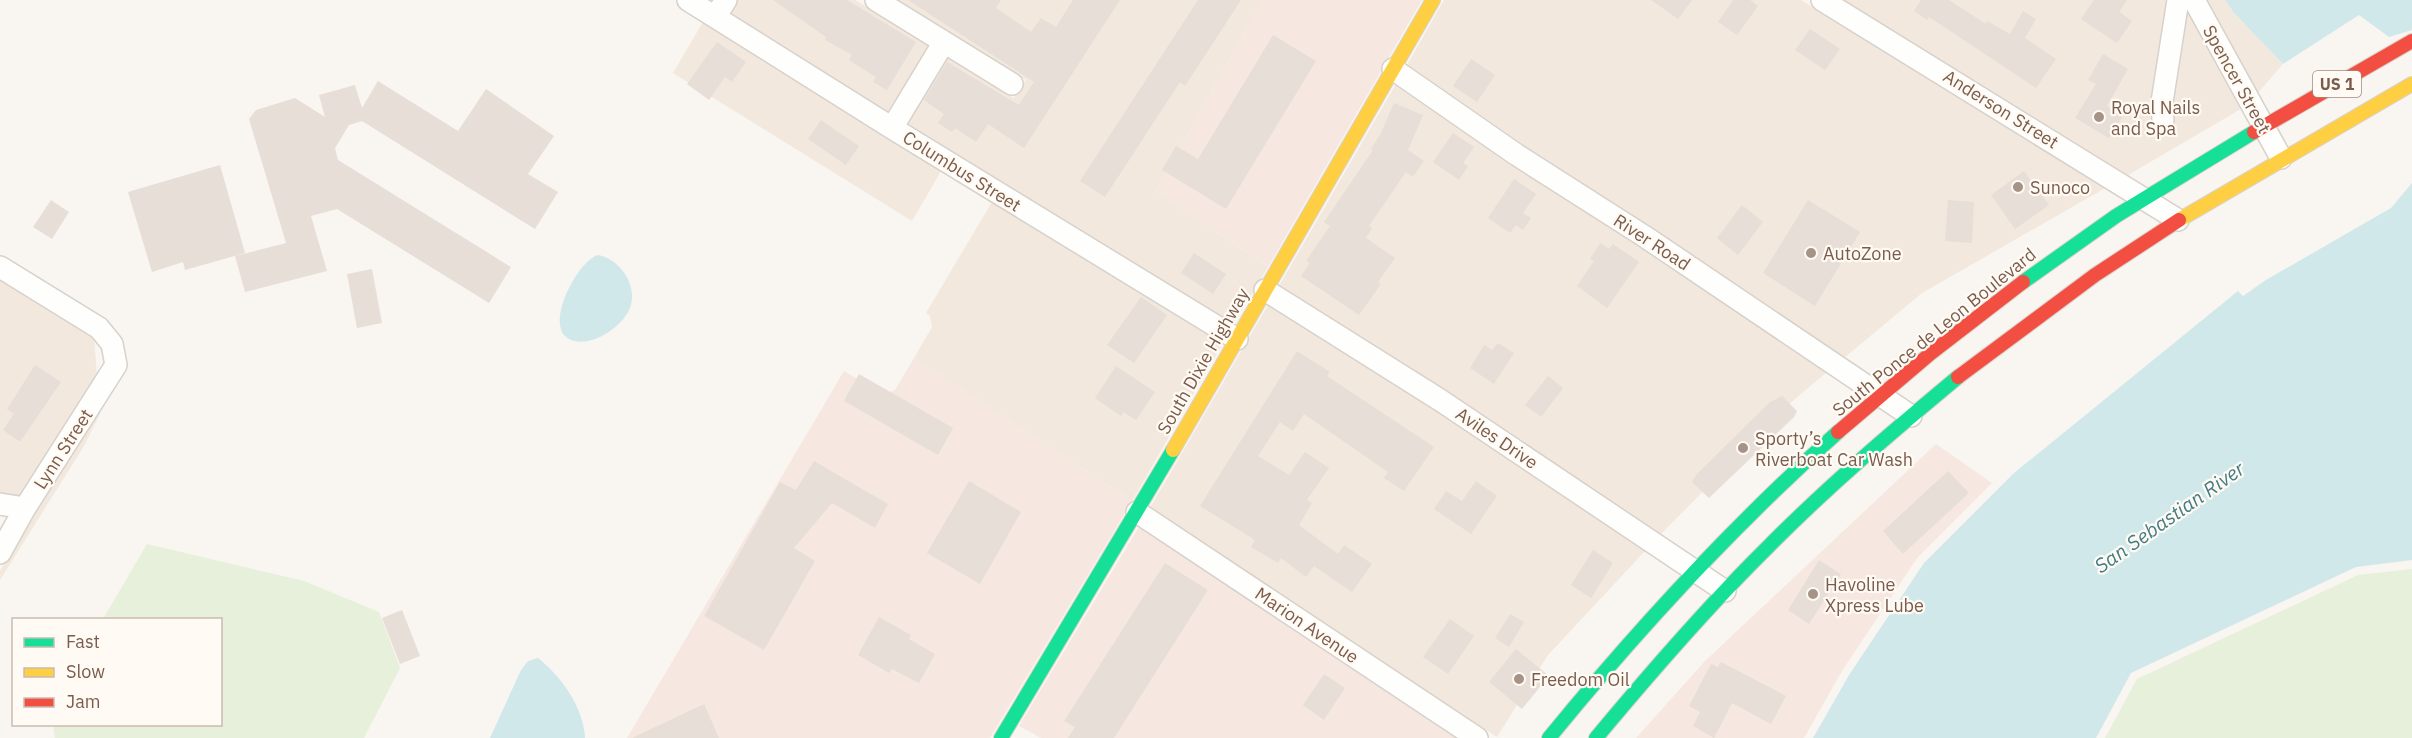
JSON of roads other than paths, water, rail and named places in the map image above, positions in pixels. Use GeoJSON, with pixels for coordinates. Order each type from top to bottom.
{"type":"FeatureCollection","features":[{"type":"Feature","properties":{"kind":"main road","name":"South Dixie Highway"},"geometry":{"type":"LineString","coordinates":[[1008,735],[1433,0]]}},
{"type":"Feature","properties":{"kind":"main road","name":"South Ponce de Leon Boulevard"},"geometry":{"type":"LineString","coordinates":[[1549,738],[1607,667],[1695,570],[1787,479],[1880,395],[2010,292],[2145,198],[2262,126],[2412,41]]}},
{"type":"Feature","properties":{"kind":"main road","name":"US 1"},"geometry":{"type":"LineString","coordinates":[[1596,738],[1669,651],[1770,545],[1911,416],[2036,317],[2178,220],[2281,158],[2412,84]]}},
{"type":"Feature","properties":{"kind":"street","name":"Columbus Street"},"geometry":{"type":"LineString","coordinates":[[688,0],[721,9],[892,128],[1237,339]]}},
{"type":"Feature","properties":{"kind":"street"},"geometry":{"type":"LineString","coordinates":[[876,0],[1012,84]]}},
{"type":"Feature","properties":{"kind":"street","name":"Anderson Street"},"geometry":{"type":"LineString","coordinates":[[1822,0],[2178,220]]}},
{"type":"Feature","properties":{"kind":"street"},"geometry":{"type":"LineString","coordinates":[[2163,121],[2162,102],[2178,0]]}},
{"type":"Feature","properties":{"kind":"street","name":"Spencer Street"},"geometry":{"type":"LineString","coordinates":[[2194,0],[2281,158]]}},
{"type":"Feature","properties":{"kind":"street"},"geometry":{"type":"LineString","coordinates":[[892,128],[944,42]]}},
{"type":"Feature","properties":{"kind":"street","name":"River Road"},"geometry":{"type":"LineString","coordinates":[[1393,69],[1497,142],[1644,236],[1911,416]]}},
{"type":"Feature","properties":{"kind":"street","name":"Lynn Street"},"geometry":{"type":"LineString","coordinates":[[0,267],[99,328],[112,344],[116,364],[25,508],[0,553]]}},
{"type":"Feature","properties":{"kind":"street","name":"Aviles Drive"},"geometry":{"type":"LineString","coordinates":[[1265,290],[1440,400],[1725,591]]}},
{"type":"Feature","properties":{"kind":"street"},"geometry":{"type":"LineString","coordinates":[[0,504],[25,508]]}},
{"type":"Feature","properties":{"kind":"street","name":"Marion Avenue"},"geometry":{"type":"LineString","coordinates":[[1137,512],[1477,738]]}},
{"type":"Feature","properties":{"kind":"water"},"geometry":{"type":"Polygon","coordinates":[[[2225,0],[2412,0],[2412,30],[2389,37],[2359,15],[2283,64],[2234,13],[2225,0]]]}},
{"type":"Feature","properties":{"kind":"water","name":"San Sebastian River"},"geometry":{"type":"Polygon","coordinates":[[[2412,183],[2412,560],[2356,567],[2131,673],[2096,738],[1813,738],[1849,675],[1924,563],[2014,473],[2238,291],[2243,296],[2266,280],[2391,208],[2412,183]]]}},
{"type":"Feature","properties":{"kind":"water"},"geometry":{"type":"Polygon","coordinates":[[[598,255],[614,262],[626,276],[632,294],[628,312],[618,325],[603,336],[585,341],[569,339],[562,332],[561,308],[581,268],[598,255]]]}},
{"type":"Feature","properties":{"kind":"water"},"geometry":{"type":"Polygon","coordinates":[[[538,658],[563,683],[576,704],[584,727],[585,738],[490,738],[521,670],[528,661],[538,658]]]}},
{"type":"Feature","properties":{"kind":"place","name":"Royal Nails and Spa"},"geometry":{"type":"Point","coordinates":[2099,117]}},
{"type":"Feature","properties":{"kind":"place","name":"Sunoco"},"geometry":{"type":"Point","coordinates":[2018,187]}},
{"type":"Feature","properties":{"kind":"place","name":"AutoZone"},"geometry":{"type":"Point","coordinates":[1811,253]}},
{"type":"Feature","properties":{"kind":"place","name":"Sporty’s Riverboat Car Wash"},"geometry":{"type":"Point","coordinates":[1743,448]}},
{"type":"Feature","properties":{"kind":"place","name":"Havoline Xpress Lube"},"geometry":{"type":"Point","coordinates":[1813,594]}},
{"type":"Feature","properties":{"kind":"place","name":"Freedom Oil"},"geometry":{"type":"Point","coordinates":[1519,679]}}]}
